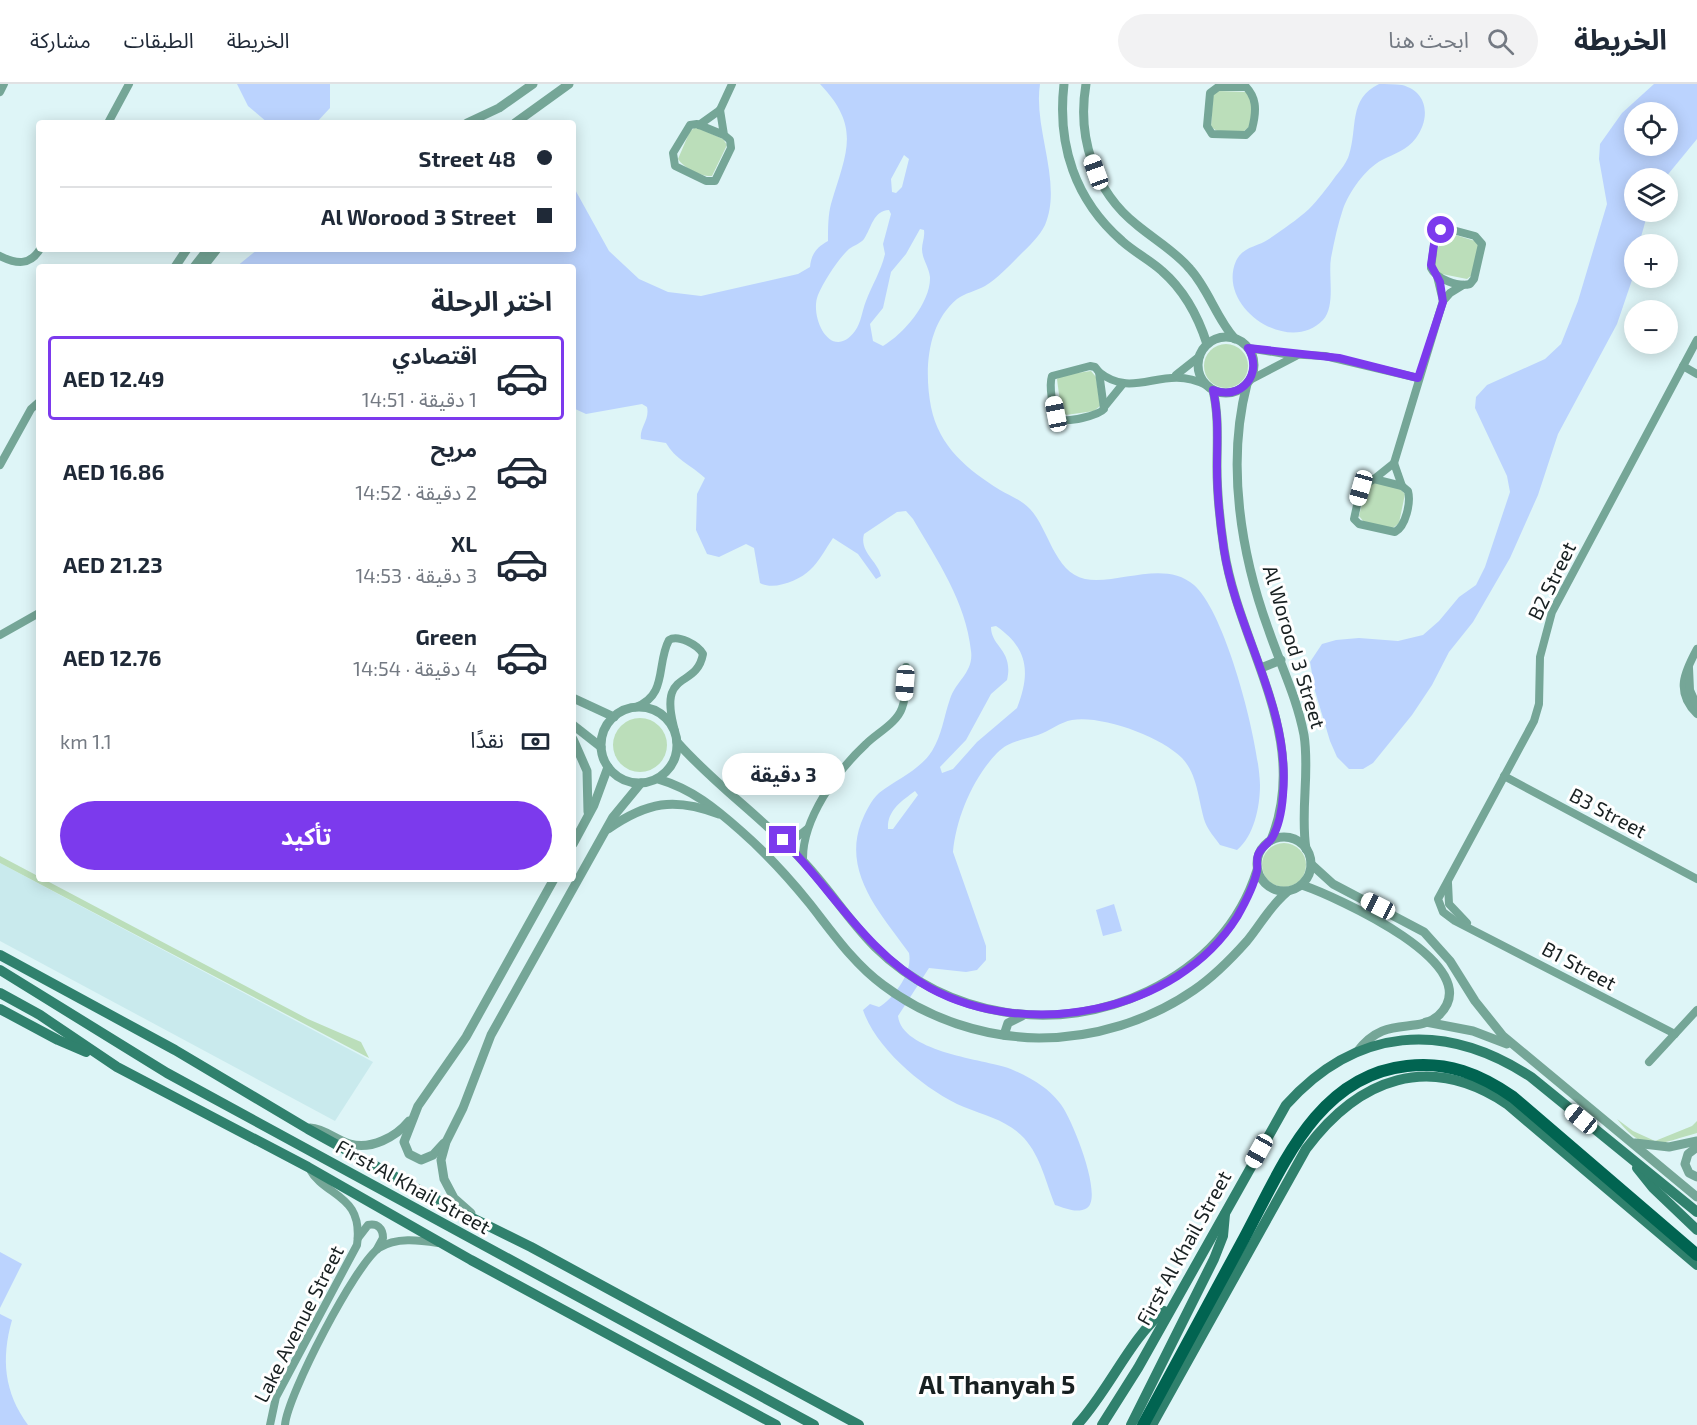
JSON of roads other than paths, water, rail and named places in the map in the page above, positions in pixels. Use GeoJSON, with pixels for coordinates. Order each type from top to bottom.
{"type":"FeatureCollection","features":[{"type":"Feature","properties":{"kind":"main road"},"geometry":{"type":"LineString","coordinates":[[0,955],[175,1050],[308,1129],[859,1425]]}},
{"type":"Feature","properties":{"kind":"main road","name":"First Al Khail Street"},"geometry":{"type":"LineString","coordinates":[[0,970],[167,1073],[814,1425]]}},
{"type":"Feature","properties":{"kind":"main road","name":"First Al Khail Street"},"geometry":{"type":"LineString","coordinates":[[0,993],[59,1028],[97,1056],[308,1167],[776,1425]]}},
{"type":"Feature","properties":{"kind":"main road"},"geometry":{"type":"LineString","coordinates":[[0,1010],[57,1040],[97,1056]]}},
{"type":"Feature","properties":{"kind":"main road","name":"First Al Khail Street"},"geometry":{"type":"LineString","coordinates":[[1102,1425],[1138,1368],[1171,1305],[1286,1105],[1306,1083],[1330,1065],[1357,1052],[1388,1042],[1419,1039],[1480,1049],[1506,1061],[1531,1077],[1697,1212]]}},
{"type":"Feature","properties":{"kind":"main road"},"geometry":{"type":"LineString","coordinates":[[1143,1425],[1296,1142],[1331,1100],[1351,1085],[1373,1074],[1396,1067],[1421,1064],[1446,1066],[1470,1072],[1493,1083],[1513,1097],[1697,1255]]}},
{"type":"Feature","properties":{"kind":"main road"},"geometry":{"type":"LineString","coordinates":[[1152,1425],[1306,1149],[1338,1111],[1356,1097],[1398,1080],[1444,1078],[1488,1092],[1516,1112],[1697,1265]]}},
{"type":"Feature","properties":{"kind":"main road"},"geometry":{"type":"LineString","coordinates":[[1632,1160],[1653,1188],[1697,1230]]}},
{"type":"Feature","properties":{"kind":"main road"},"geometry":{"type":"LineString","coordinates":[[1131,1425],[1214,1259],[1223,1236],[1225,1211]]}},
{"type":"Feature","properties":{"kind":"main road"},"geometry":{"type":"LineString","coordinates":[[1077,1425],[1107,1388],[1146,1329],[1171,1305]]}},
{"type":"Feature","properties":{"kind":"street"},"geometry":{"type":"LineString","coordinates":[[0,92],[4,84]]}},
{"type":"Feature","properties":{"kind":"street"},"geometry":{"type":"LineString","coordinates":[[110,120],[129,84]]}},
{"type":"Feature","properties":{"kind":"street"},"geometry":{"type":"LineString","coordinates":[[473,120],[499,108],[533,84]]}},
{"type":"Feature","properties":{"kind":"street"},"geometry":{"type":"LineString","coordinates":[[519,120],[569,84]]}},
{"type":"Feature","properties":{"kind":"street"},"geometry":{"type":"LineString","coordinates":[[720,110],[724,135],[731,144],[730,151],[715,181],[706,181],[678,169],[673,158],[687,127],[699,125],[720,110],[732,84]]}},
{"type":"Feature","properties":{"kind":"street"},"geometry":{"type":"LineString","coordinates":[[1064,84],[1062,128],[1065,149],[1085,197],[1102,221],[1178,287],[1191,305],[1207,344]]}},
{"type":"Feature","properties":{"kind":"street"},"geometry":{"type":"LineString","coordinates":[[1086,84],[1082,106],[1084,129],[1096,172],[1107,192],[1136,224],[1166,246],[1192,270],[1222,322],[1235,339],[1248,348],[1339,358],[1418,378]]}},
{"type":"Feature","properties":{"kind":"street"},"geometry":{"type":"LineString","coordinates":[[1220,85],[1245,86],[1254,97],[1252,129],[1246,135],[1215,136],[1207,126],[1209,96],[1220,85]]}},
{"type":"Feature","properties":{"kind":"street"},"geometry":{"type":"LineString","coordinates":[[699,125],[724,135]]}},
{"type":"Feature","properties":{"kind":"street"},"geometry":{"type":"LineString","coordinates":[[1402,486],[1394,463],[1418,378],[1443,302],[1454,290],[1473,282],[1482,252],[1482,244],[1475,236],[1449,229],[1437,233],[1431,265],[1437,276],[1443,302]]}},
{"type":"Feature","properties":{"kind":"street"},"geometry":{"type":"LineString","coordinates":[[0,256],[14,263],[23,263],[38,252]]}},
{"type":"Feature","properties":{"kind":"street"},"geometry":{"type":"LineString","coordinates":[[205,264],[215,252]]}},
{"type":"Feature","properties":{"kind":"street"},"geometry":{"type":"LineString","coordinates":[[1437,276],[1463,285]]}},
{"type":"Feature","properties":{"kind":"street"},"geometry":{"type":"LineString","coordinates":[[1174,376],[1200,356],[1207,344],[1225,337],[1235,339]]}},
{"type":"Feature","properties":{"kind":"street","name":"B2 Street"},"geometry":{"type":"LineString","coordinates":[[1450,876],[1537,712],[1540,657],[1552,612],[1697,340]]}},
{"type":"Feature","properties":{"kind":"street"},"geometry":{"type":"LineString","coordinates":[[1248,348],[1254,367],[1249,382]]}},
{"type":"Feature","properties":{"kind":"street"},"geometry":{"type":"LineString","coordinates":[[1122,385],[1098,415],[1063,420],[1056,414],[1050,382],[1054,374],[1090,366],[1122,385],[1174,376],[1191,379],[1209,388],[1235,392],[1273,366],[1297,355]]}},
{"type":"Feature","properties":{"kind":"street"},"geometry":{"type":"LineString","coordinates":[[1200,356],[1199,372],[1209,388]]}},
{"type":"Feature","properties":{"kind":"street"},"geometry":{"type":"LineString","coordinates":[[1683,366],[1697,374]]}},
{"type":"Feature","properties":{"kind":"street"},"geometry":{"type":"LineString","coordinates":[[1099,372],[1105,406]]}},
{"type":"Feature","properties":{"kind":"street","name":"Al Worood 3 Street"},"geometry":{"type":"LineString","coordinates":[[1249,382],[1239,430],[1241,506],[1255,587],[1304,735],[1306,849]]}},
{"type":"Feature","properties":{"kind":"street","name":"Al Worood 3 Street"},"geometry":{"type":"LineString","coordinates":[[1209,388],[1218,421],[1217,486],[1224,550],[1235,598],[1270,694],[1281,734],[1285,777],[1279,822],[1271,840]]}},
{"type":"Feature","properties":{"kind":"street"},"geometry":{"type":"LineString","coordinates":[[0,465],[31,409],[36,405]]}},
{"type":"Feature","properties":{"kind":"street"},"geometry":{"type":"LineString","coordinates":[[1374,479],[1402,486],[1408,491],[1410,498],[1402,526],[1392,532],[1359,524],[1354,519],[1361,488],[1394,463]]}},
{"type":"Feature","properties":{"kind":"street"},"geometry":{"type":"LineString","coordinates":[[0,635],[36,615]]}},
{"type":"Feature","properties":{"kind":"street"},"geometry":{"type":"LineString","coordinates":[[576,727],[601,747],[608,767],[617,776],[629,782],[641,783],[658,779],[673,763],[677,742],[669,709],[670,694],[699,664],[703,654],[699,649],[679,638],[669,640],[657,690],[648,700],[614,717],[607,725],[601,747]]}},
{"type":"Feature","properties":{"kind":"street"},"geometry":{"type":"LineString","coordinates":[[1697,650],[1686,669],[1683,687],[1689,705],[1697,714]]}},
{"type":"Feature","properties":{"kind":"street"},"geometry":{"type":"LineString","coordinates":[[1261,668],[1281,660]]}},
{"type":"Feature","properties":{"kind":"street"},"geometry":{"type":"LineString","coordinates":[[1691,661],[1690,690],[1697,706]]}},
{"type":"Feature","properties":{"kind":"street"},"geometry":{"type":"LineString","coordinates":[[803,860],[810,826],[829,790],[851,759],[898,716],[903,708],[906,667]]}},
{"type":"Feature","properties":{"kind":"street"},"geometry":{"type":"LineString","coordinates":[[1270,694],[1290,687]]}},
{"type":"Feature","properties":{"kind":"street"},"geometry":{"type":"LineString","coordinates":[[576,699],[614,717]]}},
{"type":"Feature","properties":{"kind":"street"},"geometry":{"type":"LineString","coordinates":[[636,707],[659,712],[675,731]]}},
{"type":"Feature","properties":{"kind":"street"},"geometry":{"type":"LineString","coordinates":[[658,779],[694,793],[724,816],[779,869],[844,947],[882,985],[922,1009],[961,1026],[1004,1035],[1036,1038],[1077,1036],[1123,1025],[1161,1010],[1195,989],[1225,964],[1248,940],[1271,908],[1287,892],[1302,885],[1309,876],[1311,864],[1306,849],[1294,839],[1279,837],[1271,840],[1259,853],[1257,870],[1245,903],[1222,937],[1207,952],[1173,977],[1140,994],[1106,1007],[1055,1016],[1030,1015],[981,1007],[931,988],[896,966],[859,931],[803,860],[707,774],[677,742]]}},
{"type":"Feature","properties":{"kind":"street"},"geometry":{"type":"LineString","coordinates":[[576,747],[587,771],[588,818]]}},
{"type":"Feature","properties":{"kind":"street"},"geometry":{"type":"LineString","coordinates":[[576,839],[588,818],[608,767]]}},
{"type":"Feature","properties":{"kind":"street","name":"B3 Street"},"geometry":{"type":"LineString","coordinates":[[1504,776],[1697,879]]}},
{"type":"Feature","properties":{"kind":"street"},"geometry":{"type":"LineString","coordinates":[[501,1233],[462,1208],[451,1193],[442,1170],[446,1142],[463,1108],[491,1035],[606,830],[622,805],[641,783]]}},
{"type":"Feature","properties":{"kind":"street"},"geometry":{"type":"LineString","coordinates":[[606,830],[636,812],[662,804],[689,805],[724,816]]}},
{"type":"Feature","properties":{"kind":"street"},"geometry":{"type":"LineString","coordinates":[[783,840],[797,837],[810,826]]}},
{"type":"Feature","properties":{"kind":"street"},"geometry":{"type":"LineString","coordinates":[[1311,864],[1333,884],[1424,932],[1450,961],[1490,1023],[1518,1049],[1697,1197]]}},
{"type":"Feature","properties":{"kind":"street"},"geometry":{"type":"LineString","coordinates":[[1257,870],[1268,887],[1287,892]]}},
{"type":"Feature","properties":{"kind":"street","name":"B1 Street"},"geometry":{"type":"LineString","coordinates":[[1450,876],[1439,894],[1438,904],[1449,917],[1675,1034]]}},
{"type":"Feature","properties":{"kind":"street"},"geometry":{"type":"LineString","coordinates":[[446,1142],[427,1159],[414,1158],[405,1149],[404,1142],[412,1117],[424,1095],[466,1037],[552,882]]}},
{"type":"Feature","properties":{"kind":"street"},"geometry":{"type":"LineString","coordinates":[[1302,885],[1330,896],[1408,938],[1436,962],[1448,983],[1448,995],[1437,1016],[1426,1022],[1375,1033],[1357,1052]]}},
{"type":"Feature","properties":{"kind":"street"},"geometry":{"type":"LineString","coordinates":[[1649,1062],[1697,1010]]}},
{"type":"Feature","properties":{"kind":"street"},"geometry":{"type":"LineString","coordinates":[[1004,1035],[1011,1020],[1030,1015]]}},
{"type":"Feature","properties":{"kind":"street"},"geometry":{"type":"LineString","coordinates":[[1426,1022],[1473,1031],[1518,1049]]}},
{"type":"Feature","properties":{"kind":"street"},"geometry":{"type":"LineString","coordinates":[[308,1129],[321,1130],[349,1143],[365,1145],[395,1133],[412,1117]]}},
{"type":"Feature","properties":{"kind":"street"},"geometry":{"type":"LineString","coordinates":[[1631,1142],[1669,1148],[1697,1141]]}},
{"type":"Feature","properties":{"kind":"street"},"geometry":{"type":"LineString","coordinates":[[1697,1147],[1688,1154],[1685,1164],[1689,1173],[1697,1177]]}},
{"type":"Feature","properties":{"kind":"street","name":"Lake Avenue Street"},"geometry":{"type":"LineString","coordinates":[[308,1167],[316,1179],[340,1195],[348,1205],[354,1217],[358,1238]]}},
{"type":"Feature","properties":{"kind":"street","name":"Lake Avenue Street"},"geometry":{"type":"LineString","coordinates":[[270,1425],[276,1397],[352,1258],[363,1228],[377,1226],[381,1229],[383,1238],[362,1267],[308,1364],[289,1404],[285,1425]]}},
{"type":"Feature","properties":{"kind":"street","name":"Lake Avenue Street"},"geometry":{"type":"LineString","coordinates":[[376,1250],[388,1244],[407,1240],[445,1244]]}},
{"type":"Feature","properties":{"kind":"water"},"geometry":{"type":"Polygon","coordinates":[[[237,84],[330,84],[330,108],[319,120],[264,120],[248,106],[237,84]]]}},
{"type":"Feature","properties":{"kind":"water"},"geometry":{"type":"Polygon","coordinates":[[[820,84],[1040,84],[1040,119],[1051,192],[1050,209],[1040,233],[1003,272],[985,286],[957,299],[939,321],[930,348],[928,363],[929,393],[935,421],[956,456],[988,482],[1030,509],[1037,517],[1059,559],[1075,575],[1098,580],[1141,574],[1169,574],[1194,585],[1206,600],[1229,649],[1254,740],[1260,785],[1259,802],[1252,829],[1237,850],[1220,845],[1208,828],[1194,780],[1182,758],[1160,742],[1130,729],[1084,719],[1068,721],[1042,733],[1016,741],[1002,749],[980,774],[962,812],[953,852],[986,946],[986,960],[977,970],[966,972],[929,968],[898,1016],[903,1028],[913,1038],[943,1052],[1010,1069],[1034,1081],[1053,1095],[1071,1122],[1089,1173],[1091,1201],[1083,1210],[1071,1210],[1055,1205],[1039,1162],[1024,1138],[1003,1123],[949,1100],[919,1080],[891,1054],[879,1039],[863,1010],[870,1004],[879,1007],[896,991],[908,968],[909,953],[877,909],[861,877],[857,860],[857,842],[861,823],[876,796],[915,769],[932,751],[941,732],[950,699],[967,671],[971,658],[968,633],[957,599],[931,550],[906,511],[897,512],[864,534],[866,551],[881,576],[876,579],[858,554],[833,538],[806,574],[779,585],[760,583],[754,548],[746,544],[719,557],[707,554],[696,530],[697,494],[705,478],[679,458],[666,443],[641,439],[648,412],[647,407],[642,404],[586,414],[576,409],[576,264],[240,264],[254,252],[576,252],[576,191],[609,251],[639,279],[668,292],[701,296],[798,274],[810,267],[815,251],[828,241],[830,208],[842,170],[847,141],[842,114],[820,84]],[[904,155],[891,179],[892,192],[896,193],[902,187],[909,159],[904,155]],[[889,210],[879,213],[864,239],[840,258],[818,295],[816,304],[819,324],[830,339],[838,342],[846,340],[859,324],[885,254],[883,244],[891,214],[889,210]],[[920,229],[906,254],[891,272],[883,308],[870,324],[873,341],[883,346],[899,334],[915,316],[926,297],[930,277],[922,253],[924,230],[920,229]],[[996,626],[991,627],[994,640],[1005,655],[1007,680],[991,694],[966,740],[940,767],[942,773],[953,769],[977,742],[1017,708],[1024,683],[1024,662],[1015,643],[1007,634],[996,626]],[[915,791],[893,811],[888,822],[888,829],[893,829],[918,795],[915,791]]]}},
{"type":"Feature","properties":{"kind":"water"},"geometry":{"type":"Polygon","coordinates":[[[1379,84],[1402,85],[1418,94],[1422,100],[1425,115],[1421,131],[1409,146],[1370,169],[1349,195],[1333,246],[1329,307],[1323,320],[1309,330],[1292,332],[1275,329],[1259,321],[1236,295],[1233,278],[1236,261],[1243,252],[1265,242],[1300,217],[1322,194],[1348,158],[1358,106],[1362,97],[1379,84]]]}},
{"type":"Feature","properties":{"kind":"water"},"geometry":{"type":"Polygon","coordinates":[[[1654,84],[1697,84],[1697,139],[1673,168],[1624,168],[1624,222],[1645,222],[1642,234],[1624,234],[1624,288],[1629,288],[1617,324],[1558,434],[1538,495],[1510,558],[1473,622],[1449,652],[1432,685],[1412,715],[1373,763],[1363,769],[1349,769],[1337,757],[1330,741],[1315,691],[1310,662],[1322,644],[1336,640],[1359,638],[1398,641],[1423,635],[1439,621],[1459,597],[1476,585],[1485,567],[1510,492],[1507,476],[1475,408],[1476,397],[1487,385],[1545,359],[1561,344],[1578,301],[1607,204],[1599,159],[1600,144],[1624,111],[1624,156],[1678,156],[1678,102],[1634,102],[1654,84]]]}},
{"type":"Feature","properties":{"kind":"water"},"geometry":{"type":"Polygon","coordinates":[[[1114,904],[1122,931],[1103,936],[1096,910],[1114,904]]]}},
{"type":"Feature","properties":{"kind":"water"},"geometry":{"type":"Polygon","coordinates":[[[0,1252],[22,1264],[0,1308],[0,1252]]]}},
{"type":"Feature","properties":{"kind":"water"},"geometry":{"type":"Polygon","coordinates":[[[0,1314],[12,1320],[6,1348],[7,1375],[14,1400],[28,1425],[0,1425],[0,1314]]]}},
{"type":"Feature","properties":{"kind":"district","name":"Al Thanyah 5"},"geometry":{"type":"Point","coordinates":[997,1385]}}]}
